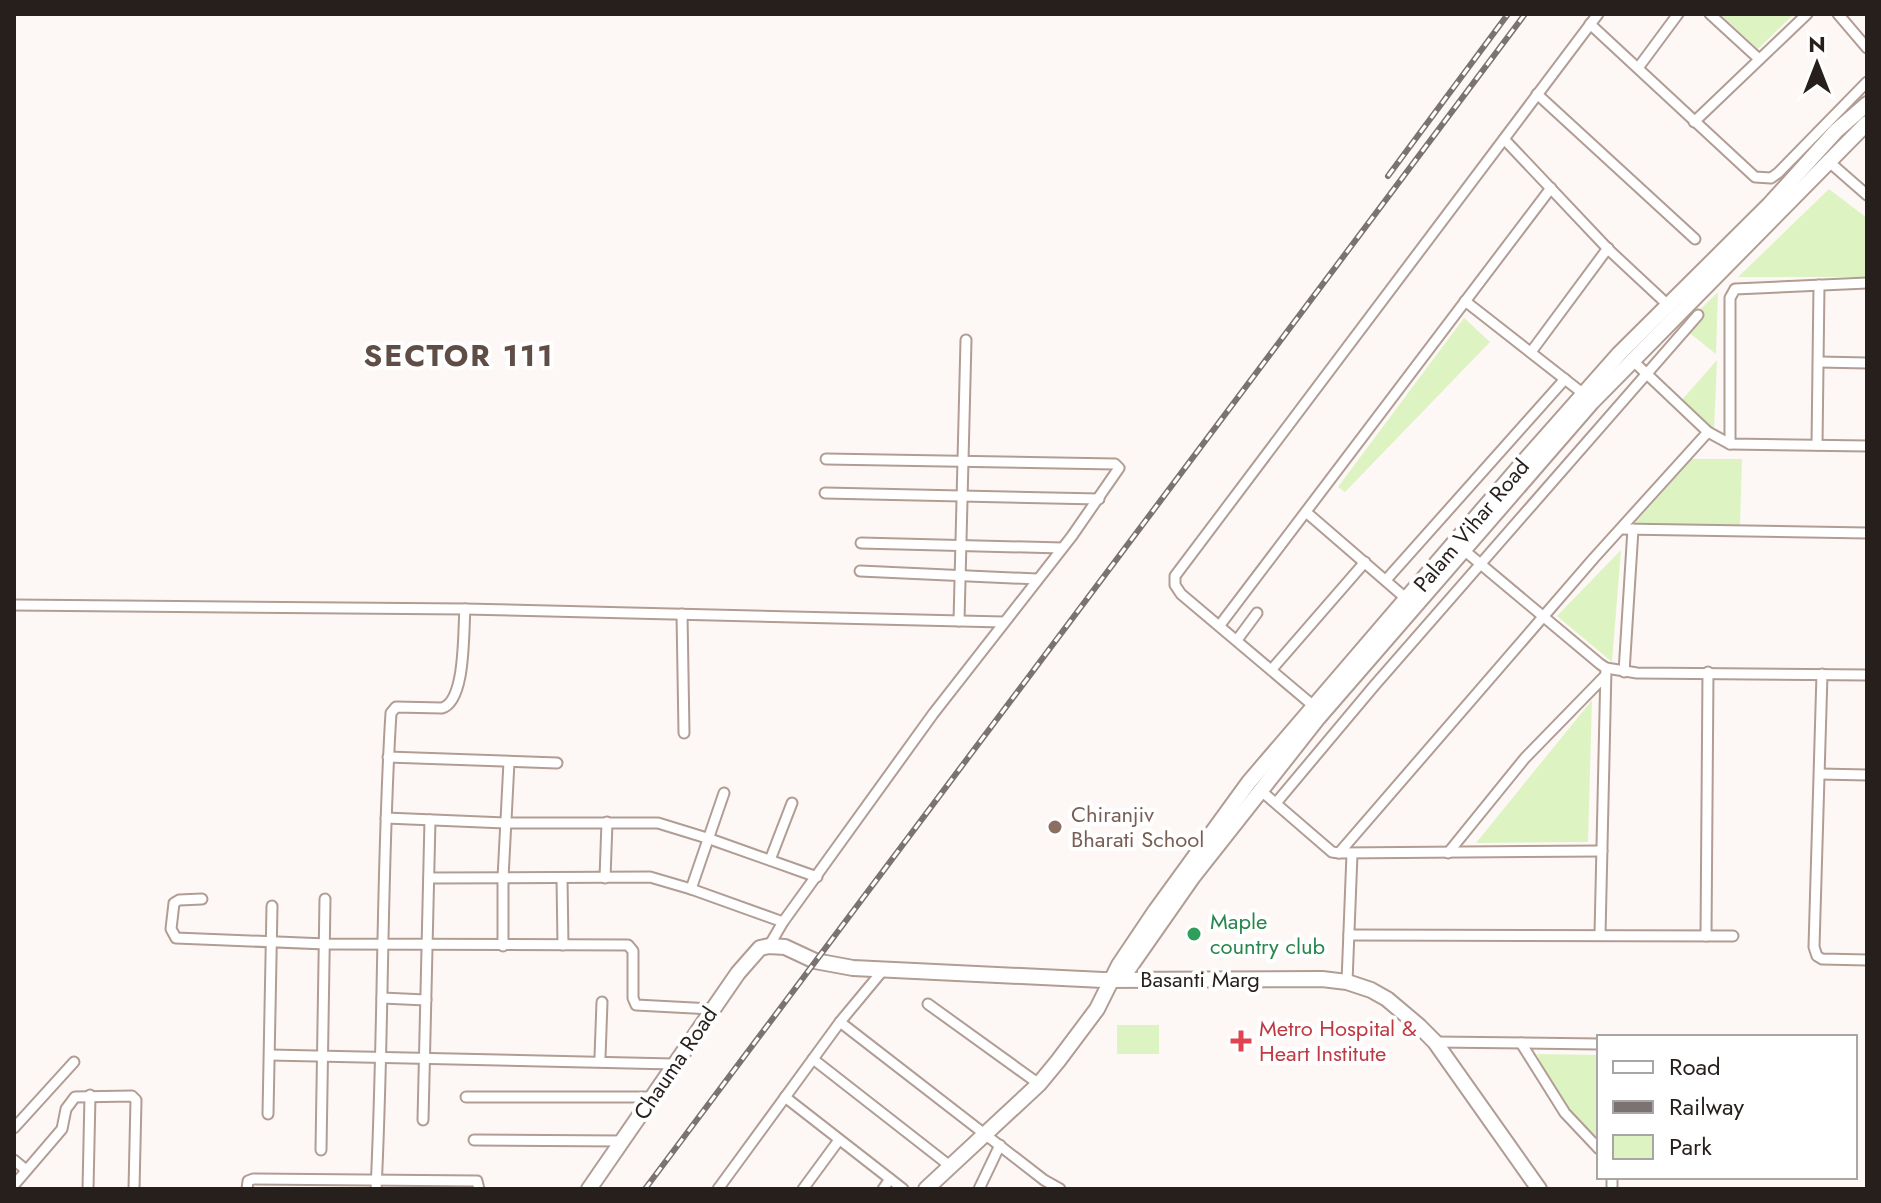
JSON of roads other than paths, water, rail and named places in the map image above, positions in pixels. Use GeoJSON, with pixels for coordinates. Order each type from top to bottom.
{"type":"FeatureCollection","features":[{"type":"Feature","properties":{"kind":"street"},"geometry":{"type":"LineString","coordinates":[[1318,709],[1177,590],[1175,576],[1598,14]]}},
{"type":"Feature","properties":{"kind":"street"},"geometry":{"type":"LineString","coordinates":[[1638,68],[1678,14]]}},
{"type":"Feature","properties":{"kind":"street"},"geometry":{"type":"LineString","coordinates":[[1710,14],[1759,59]]}},
{"type":"Feature","properties":{"kind":"street"},"geometry":{"type":"LineString","coordinates":[[1694,122],[1807,14]]}},
{"type":"Feature","properties":{"kind":"street"},"geometry":{"type":"LineString","coordinates":[[1838,14],[1867,48]]}},
{"type":"Feature","properties":{"kind":"street"},"geometry":{"type":"LineString","coordinates":[[1590,24],[1755,177],[1771,178],[1867,82]]}},
{"type":"Feature","properties":{"kind":"street"},"geometry":{"type":"LineString","coordinates":[[1537,94],[1695,239]]}},
{"type":"Feature","properties":{"kind":"street","name":"Palam Vihar Road"},"geometry":{"type":"LineString","coordinates":[[1627,356],[1668,305],[1769,205],[1817,151],[1867,104]]}},
{"type":"Feature","properties":{"kind":"street","name":"Palam Vihar Road"},"geometry":{"type":"LineString","coordinates":[[926,1189],[1039,1084],[1090,1018],[1119,965],[1249,782],[1318,709],[1627,356],[1867,123]]}},
{"type":"Feature","properties":{"kind":"street"},"geometry":{"type":"LineString","coordinates":[[1504,139],[1608,248],[1668,305]]}},
{"type":"Feature","properties":{"kind":"street"},"geometry":{"type":"LineString","coordinates":[[1817,151],[1867,195]]}},
{"type":"Feature","properties":{"kind":"street"},"geometry":{"type":"LineString","coordinates":[[1220,625],[1551,188]]}},
{"type":"Feature","properties":{"kind":"street"},"geometry":{"type":"LineString","coordinates":[[1531,352],[1608,248]]}},
{"type":"Feature","properties":{"kind":"street"},"geometry":{"type":"LineString","coordinates":[[1730,444],[1731,293],[1740,287],[1867,283]]}},
{"type":"Feature","properties":{"kind":"street"},"geometry":{"type":"LineString","coordinates":[[1817,445],[1819,285]]}},
{"type":"Feature","properties":{"kind":"street"},"geometry":{"type":"LineString","coordinates":[[1465,301],[1588,398]]}},
{"type":"Feature","properties":{"kind":"street"},"geometry":{"type":"LineString","coordinates":[[1276,803],[1374,686],[1698,315]]}},
{"type":"Feature","properties":{"kind":"street"},"geometry":{"type":"LineString","coordinates":[[959,621],[966,340]]}},
{"type":"Feature","properties":{"kind":"street"},"geometry":{"type":"LineString","coordinates":[[1627,356],[1708,432],[1730,444],[1867,446]]}},
{"type":"Feature","properties":{"kind":"street"},"geometry":{"type":"LineString","coordinates":[[1819,362],[1867,363]]}},
{"type":"Feature","properties":{"kind":"street"},"geometry":{"type":"LineString","coordinates":[[1386,580],[1565,379]]}},
{"type":"Feature","properties":{"kind":"street","name":"Palam Vihar Road"},"geometry":{"type":"LineString","coordinates":[[1412,603],[1465,551],[1588,398]]}},
{"type":"Feature","properties":{"kind":"street"},"geometry":{"type":"LineString","coordinates":[[1339,853],[1541,618],[1708,432]]}},
{"type":"Feature","properties":{"kind":"street"},"geometry":{"type":"LineString","coordinates":[[769,946],[783,922],[933,714],[1062,548],[1118,470],[1118,465],[826,459]]}},
{"type":"Feature","properties":{"kind":"street"},"geometry":{"type":"LineString","coordinates":[[825,493],[1099,499]]}},
{"type":"Feature","properties":{"kind":"street"},"geometry":{"type":"LineString","coordinates":[[1306,512],[1412,603]]}},
{"type":"Feature","properties":{"kind":"street"},"geometry":{"type":"LineString","coordinates":[[1621,529],[1867,533]]}},
{"type":"Feature","properties":{"kind":"street"},"geometry":{"type":"LineString","coordinates":[[1624,672],[1633,529]]}},
{"type":"Feature","properties":{"kind":"street"},"geometry":{"type":"LineString","coordinates":[[861,543],[1062,548]]}},
{"type":"Feature","properties":{"kind":"street"},"geometry":{"type":"LineString","coordinates":[[1465,551],[1605,672],[1867,675]]}},
{"type":"Feature","properties":{"kind":"street"},"geometry":{"type":"LineString","coordinates":[[1272,669],[1365,562]]}},
{"type":"Feature","properties":{"kind":"street"},"geometry":{"type":"LineString","coordinates":[[860,571],[1037,579]]}},
{"type":"Feature","properties":{"kind":"street"},"geometry":{"type":"LineString","coordinates":[[14,605],[465,609],[1003,622]]}},
{"type":"Feature","properties":{"kind":"street"},"geometry":{"type":"LineString","coordinates":[[376,1185],[388,757],[393,709],[442,708],[453,701],[459,680],[465,609]]}},
{"type":"Feature","properties":{"kind":"street"},"geometry":{"type":"LineString","coordinates":[[1237,640],[1257,613]]}},
{"type":"Feature","properties":{"kind":"street"},"geometry":{"type":"LineString","coordinates":[[682,614],[684,733]]}},
{"type":"Feature","properties":{"kind":"street"},"geometry":{"type":"LineString","coordinates":[[1600,935],[1605,672]]}},
{"type":"Feature","properties":{"kind":"street"},"geometry":{"type":"LineString","coordinates":[[1448,853],[1525,758],[1605,672]]}},
{"type":"Feature","properties":{"kind":"street"},"geometry":{"type":"LineString","coordinates":[[1706,936],[1708,672]]}},
{"type":"Feature","properties":{"kind":"street"},"geometry":{"type":"LineString","coordinates":[[1822,674],[1815,952],[1822,959],[1867,960]]}},
{"type":"Feature","properties":{"kind":"street","name":"Palam Vihar Road"},"geometry":{"type":"LineString","coordinates":[[1114,979],[1127,971],[1318,709]]}},
{"type":"Feature","properties":{"kind":"street"},"geometry":{"type":"LineString","coordinates":[[388,757],[557,763]]}},
{"type":"Feature","properties":{"kind":"street"},"geometry":{"type":"LineString","coordinates":[[503,946],[509,762]]}},
{"type":"Feature","properties":{"kind":"street"},"geometry":{"type":"LineString","coordinates":[[1820,774],[1867,775]]}},
{"type":"Feature","properties":{"kind":"street"},"geometry":{"type":"LineString","coordinates":[[1259,789],[1332,852],[1602,851]]}},
{"type":"Feature","properties":{"kind":"street"},"geometry":{"type":"LineString","coordinates":[[691,889],[724,793]]}},
{"type":"Feature","properties":{"kind":"street"},"geometry":{"type":"LineString","coordinates":[[770,860],[792,803]]}},
{"type":"Feature","properties":{"kind":"street"},"geometry":{"type":"LineString","coordinates":[[386,818],[671,825],[817,877]]}},
{"type":"Feature","properties":{"kind":"street"},"geometry":{"type":"LineString","coordinates":[[423,1120],[430,820]]}},
{"type":"Feature","properties":{"kind":"street"},"geometry":{"type":"LineString","coordinates":[[605,878],[607,822]]}},
{"type":"Feature","properties":{"kind":"street"},"geometry":{"type":"LineString","coordinates":[[1347,982],[1352,854]]}},
{"type":"Feature","properties":{"kind":"street"},"geometry":{"type":"LineString","coordinates":[[429,878],[650,877],[783,922]]}},
{"type":"Feature","properties":{"kind":"street"},"geometry":{"type":"LineString","coordinates":[[562,878],[563,945]]}},
{"type":"Feature","properties":{"kind":"street"},"geometry":{"type":"LineString","coordinates":[[202,899],[174,903],[171,929],[176,938],[326,944],[631,947],[633,998],[639,1006],[712,1009]]}},
{"type":"Feature","properties":{"kind":"street"},"geometry":{"type":"LineString","coordinates":[[321,1150],[325,1057],[325,899]]}},
{"type":"Feature","properties":{"kind":"street"},"geometry":{"type":"LineString","coordinates":[[268,1114],[272,906]]}},
{"type":"Feature","properties":{"kind":"street"},"geometry":{"type":"LineString","coordinates":[[1349,935],[1733,936]]}},
{"type":"Feature","properties":{"kind":"street","name":"Basanti Marg"},"geometry":{"type":"LineString","coordinates":[[769,946],[785,947],[830,965],[884,969],[1114,979],[1322,979],[1347,982],[1387,999],[1435,1042],[1539,1189]]}},
{"type":"Feature","properties":{"kind":"street","name":"Chauma Road"},"geometry":{"type":"LineString","coordinates":[[589,1189],[747,961],[760,948],[769,946]]}},
{"type":"Feature","properties":{"kind":"street"},"geometry":{"type":"LineString","coordinates":[[718,1189],[840,1022],[884,969]]}},
{"type":"Feature","properties":{"kind":"street"},"geometry":{"type":"LineString","coordinates":[[382,998],[426,1000]]}},
{"type":"Feature","properties":{"kind":"street"},"geometry":{"type":"LineString","coordinates":[[594,1058],[602,1002]]}},
{"type":"Feature","properties":{"kind":"street"},"geometry":{"type":"LineString","coordinates":[[928,1004],[1039,1084]]}},
{"type":"Feature","properties":{"kind":"street"},"geometry":{"type":"LineString","coordinates":[[840,1022],[1044,1180],[1060,1189]]}},
{"type":"Feature","properties":{"kind":"street"},"geometry":{"type":"LineString","coordinates":[[1435,1042],[1597,1044]]}},
{"type":"Feature","properties":{"kind":"street"},"geometry":{"type":"LineString","coordinates":[[1521,1043],[1565,1113],[1597,1147]]}},
{"type":"Feature","properties":{"kind":"street"},"geometry":{"type":"LineString","coordinates":[[270,1055],[425,1060],[614,1057]]}},
{"type":"Feature","properties":{"kind":"street"},"geometry":{"type":"LineString","coordinates":[[594,1058],[673,1064]]}},
{"type":"Feature","properties":{"kind":"street"},"geometry":{"type":"LineString","coordinates":[[813,1059],[950,1166]]}},
{"type":"Feature","properties":{"kind":"street"},"geometry":{"type":"LineString","coordinates":[[14,1128],[74,1062]]}},
{"type":"Feature","properties":{"kind":"street"},"geometry":{"type":"LineString","coordinates":[[15,1180],[62,1129],[70,1101],[81,1095],[135,1098],[134,1189]]}},
{"type":"Feature","properties":{"kind":"street"},"geometry":{"type":"LineString","coordinates":[[88,1189],[90,1095]]}},
{"type":"Feature","properties":{"kind":"street"},"geometry":{"type":"LineString","coordinates":[[466,1097],[651,1097]]}},
{"type":"Feature","properties":{"kind":"street"},"geometry":{"type":"LineString","coordinates":[[785,1097],[903,1189]]}},
{"type":"Feature","properties":{"kind":"street"},"geometry":{"type":"LineString","coordinates":[[474,1140],[622,1141]]}},
{"type":"Feature","properties":{"kind":"street"},"geometry":{"type":"LineString","coordinates":[[803,1189],[839,1140]]}},
{"type":"Feature","properties":{"kind":"street"},"geometry":{"type":"LineString","coordinates":[[979,1189],[1000,1145]]}},
{"type":"Feature","properties":{"kind":"street"},"geometry":{"type":"LineString","coordinates":[[14,1160],[26,1170]]}},
{"type":"Feature","properties":{"kind":"street"},"geometry":{"type":"LineString","coordinates":[[247,1189],[248,1181],[253,1179],[300,1184],[376,1185],[477,1181],[479,1189]]}},
{"type":"Feature","properties":{"kind":"street"},"geometry":{"type":"LineString","coordinates":[[883,1189],[890,1179]]}},
{"type":"Feature","properties":{"kind":"railway"},"geometry":{"type":"LineString","coordinates":[[1388,176],[1508,14]]}},
{"type":"Feature","properties":{"kind":"railway"},"geometry":{"type":"LineString","coordinates":[[645,1189],[1525,14]]}},
{"type":"Feature","properties":{"kind":"place","name":"Chiranjiv Bharati School"},"geometry":{"type":"Point","coordinates":[1055,827]}},
{"type":"Feature","properties":{"kind":"place","name":"Maple country club"},"geometry":{"type":"Point","coordinates":[1194,934]}},
{"type":"Feature","properties":{"kind":"place","name":"Metro Hospital & Heart Institute"},"geometry":{"type":"Point","coordinates":[1241,1041]}},
{"type":"Feature","properties":{"kind":"district","name":"SECTOR 111"},"geometry":{"type":"Point","coordinates":[459,356]}}]}
